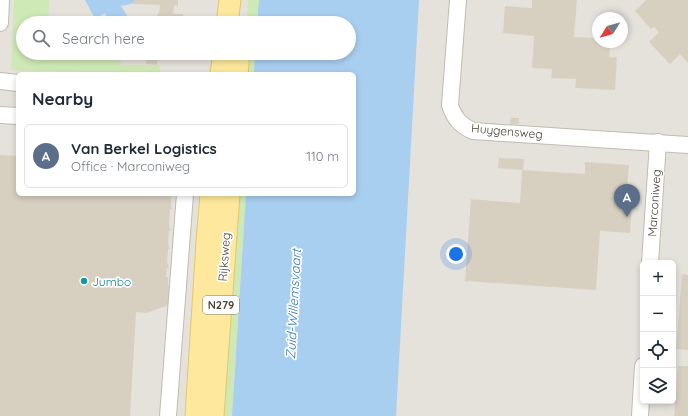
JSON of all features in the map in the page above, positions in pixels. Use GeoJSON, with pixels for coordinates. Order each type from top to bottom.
{"type":"FeatureCollection","features":[{"type":"Feature","properties":{"kind":"main road"},"geometry":{"type":"LineString","coordinates":[[228,16],[230,0]]}},
{"type":"Feature","properties":{"kind":"main road"},"geometry":{"type":"LineString","coordinates":[[241,16],[242,0]]}},
{"type":"Feature","properties":{"kind":"main road"},"geometry":{"type":"LineString","coordinates":[[221,72],[223,60]]}},
{"type":"Feature","properties":{"kind":"main road"},"geometry":{"type":"LineString","coordinates":[[237,72],[238,60]]}},
{"type":"Feature","properties":{"kind":"main road","name":"Rijksweg"},"geometry":{"type":"LineString","coordinates":[[196,416],[211,196]]}},
{"type":"Feature","properties":{"kind":"main road","name":"Rijksweg"},"geometry":{"type":"LineString","coordinates":[[213,416],[229,196]]}},
{"type":"Feature","properties":{"kind":"street"},"geometry":{"type":"LineString","coordinates":[[0,23],[1,0]]}},
{"type":"Feature","properties":{"kind":"street","name":"Huygensweg"},"geometry":{"type":"LineString","coordinates":[[458,0],[450,105],[453,114],[465,127],[473,131],[688,145]]}},
{"type":"Feature","properties":{"kind":"street"},"geometry":{"type":"LineString","coordinates":[[0,81],[16,83]]}},
{"type":"Feature","properties":{"kind":"street"},"geometry":{"type":"LineString","coordinates":[[0,115],[16,116]]}},
{"type":"Feature","properties":{"kind":"street","name":"Marconiweg"},"geometry":{"type":"LineString","coordinates":[[650,260],[658,142]]}},
{"type":"Feature","properties":{"kind":"street"},"geometry":{"type":"LineString","coordinates":[[168,416],[185,196]]}},
{"type":"Feature","properties":{"kind":"street"},"geometry":{"type":"LineString","coordinates":[[640,416],[643,368]]}},
{"type":"Feature","properties":{"kind":"shaded area"},"geometry":{"type":"Polygon","coordinates":[[[0,0],[688,0],[688,416],[0,416],[0,0]]]}},
{"type":"Feature","properties":{"kind":"green space"},"geometry":{"type":"Polygon","coordinates":[[[14,0],[49,0],[48,16],[16,16],[16,60],[120,60],[121,65],[160,65],[160,72],[11,70],[14,0]]]}},
{"type":"Feature","properties":{"kind":"green space"},"geometry":{"type":"Polygon","coordinates":[[[248,0],[259,0],[258,16],[247,16],[248,0]]]}},
{"type":"Feature","properties":{"kind":"green space"},"geometry":{"type":"Polygon","coordinates":[[[246,60],[255,60],[254,72],[245,72],[246,60]]]}},
{"type":"Feature","properties":{"kind":"green space"},"geometry":{"type":"Polygon","coordinates":[[[237,196],[246,196],[232,416],[219,416],[237,196]]]}},
{"type":"Feature","properties":{"kind":"water"},"geometry":{"type":"Polygon","coordinates":[[[85,0],[135,0],[135,3],[121,6],[127,16],[106,16],[105,13],[100,16],[93,16],[85,0]]]}},
{"type":"Feature","properties":{"kind":"water","name":"Zuid-Willemsvaart"},"geometry":{"type":"Polygon","coordinates":[[[259,0],[419,0],[396,416],[232,416],[246,196],[356,196],[356,72],[254,72],[255,60],[356,60],[356,16],[258,16],[259,0]]]}},
{"type":"Feature","properties":{"kind":"building"},"geometry":{"type":"Polygon","coordinates":[[[134,0],[178,0],[178,6],[174,5],[173,14],[183,14],[183,16],[157,16],[160,5],[134,4],[134,0]]]}},
{"type":"Feature","properties":{"kind":"building"},"geometry":{"type":"Polygon","coordinates":[[[532,0],[577,0],[574,37],[592,38],[592,48],[610,48],[609,57],[617,57],[615,90],[575,88],[576,79],[551,78],[552,69],[532,68],[534,36],[503,33],[505,6],[532,8],[532,0]]]}},
{"type":"Feature","properties":{"kind":"building"},"geometry":{"type":"Polygon","coordinates":[[[646,0],[688,0],[688,63],[680,54],[670,64],[649,42],[659,32],[654,27],[651,29],[635,11],[646,0]]]}},
{"type":"Feature","properties":{"kind":"building"},"geometry":{"type":"Polygon","coordinates":[[[146,60],[157,60],[157,65],[146,64],[146,60]]]}},
{"type":"Feature","properties":{"kind":"building"},"geometry":{"type":"Polygon","coordinates":[[[511,118],[519,118],[519,124],[510,124],[511,118]]]}},
{"type":"Feature","properties":{"kind":"building","name":"Jumbo"},"geometry":{"type":"Polygon","coordinates":[[[0,155],[16,156],[16,196],[171,196],[172,209],[170,209],[169,226],[171,231],[169,231],[168,244],[170,249],[168,249],[167,262],[169,268],[167,268],[166,277],[168,277],[168,286],[171,288],[169,305],[146,313],[136,312],[130,416],[0,416],[0,155]]]}},
{"type":"Feature","properties":{"kind":"building"},"geometry":{"type":"Polygon","coordinates":[[[499,158],[524,159],[523,170],[498,168],[499,158]]]}},
{"type":"Feature","properties":{"kind":"building"},"geometry":{"type":"Polygon","coordinates":[[[585,162],[629,165],[626,200],[632,201],[630,233],[600,231],[596,290],[465,281],[471,199],[520,203],[522,170],[585,174],[585,162]]]}},
{"type":"Feature","properties":{"kind":"building"},"geometry":{"type":"Polygon","coordinates":[[[682,274],[688,275],[688,350],[676,349],[682,274]]]}},
{"type":"Feature","properties":{"kind":"building"},"geometry":{"type":"Polygon","coordinates":[[[678,366],[688,366],[688,416],[674,416],[678,366]]]}},
{"type":"Feature","properties":{"kind":"place","name":"Van Berkel Logistics"},"geometry":{"type":"Point","coordinates":[627,217]}},
{"type":"Feature","properties":{"kind":"place","name":"Jumbo"},"geometry":{"type":"Point","coordinates":[84,281]}}]}
